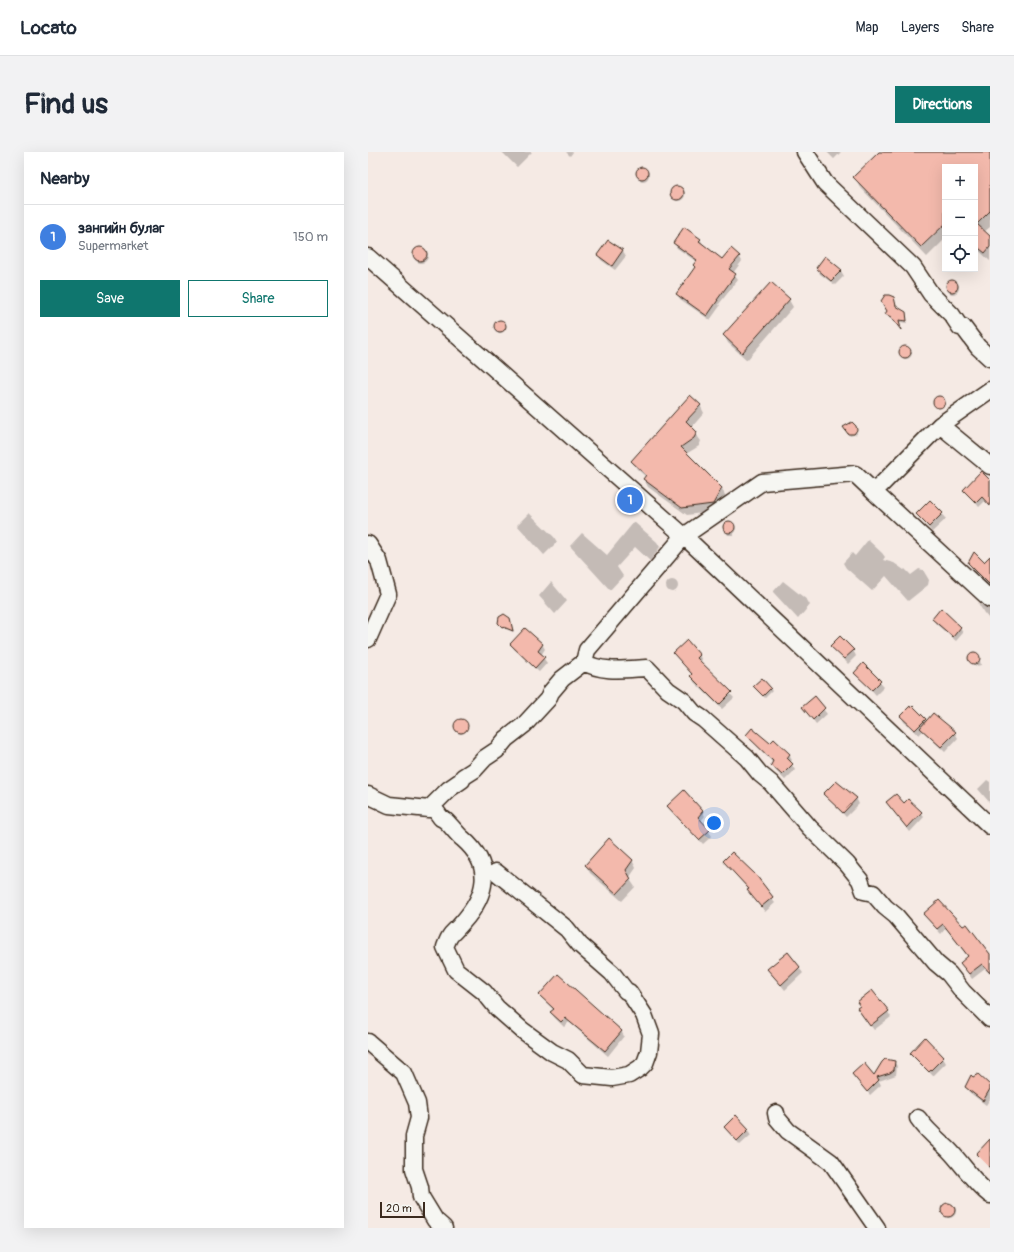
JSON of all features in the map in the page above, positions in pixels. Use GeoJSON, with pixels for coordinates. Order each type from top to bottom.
{"type":"FeatureCollection","features":[{"type":"Feature","properties":{"kind":"street"},"geometry":{"type":"LineString","coordinates":[[805,152],[825,183],[914,267],[931,294],[952,315],[960,326],[963,327],[978,347],[990,358]]}},
{"type":"Feature","properties":{"kind":"street"},"geometry":{"type":"LineString","coordinates":[[368,257],[684,536],[990,826]]}},
{"type":"Feature","properties":{"kind":"street"},"geometry":{"type":"LineString","coordinates":[[874,492],[940,425],[990,390]]}},
{"type":"Feature","properties":{"kind":"street"},"geometry":{"type":"LineString","coordinates":[[940,425],[990,466]]}},
{"type":"Feature","properties":{"kind":"street"},"geometry":{"type":"LineString","coordinates":[[368,795],[389,805],[430,809],[433,807],[449,789],[474,770],[485,758],[497,750],[506,739],[524,725],[548,699],[551,692],[562,679],[584,662],[587,650],[684,536],[762,482],[855,474],[990,599]]}},
{"type":"Feature","properties":{"kind":"street"},"geometry":{"type":"LineString","coordinates":[[368,544],[379,560],[388,594],[368,639]]}},
{"type":"Feature","properties":{"kind":"street"},"geometry":{"type":"LineString","coordinates":[[584,662],[593,668],[615,670],[647,668],[658,677],[694,713],[703,719],[718,734],[726,738],[737,751],[747,758],[760,774],[771,783],[785,801],[796,810],[810,828],[847,864],[860,880],[864,891],[873,893],[885,907],[896,916],[936,963],[949,974],[963,992],[990,1019]]}},
{"type":"Feature","properties":{"kind":"street"},"geometry":{"type":"LineString","coordinates":[[433,807],[455,833],[468,844],[481,865],[484,874],[481,895],[462,923],[450,934],[445,947],[456,970],[484,992],[497,1008],[522,1030],[552,1052],[568,1060],[583,1075],[612,1078],[629,1075],[640,1068],[645,1063],[649,1052],[651,1034],[644,1015],[629,992],[626,991],[612,973],[580,945],[567,929],[496,872]]}},
{"type":"Feature","properties":{"kind":"street"},"geometry":{"type":"LineString","coordinates":[[368,1042],[404,1073],[417,1102],[419,1118],[414,1136],[414,1169],[421,1197],[435,1220],[444,1228]]}},
{"type":"Feature","properties":{"kind":"street"},"geometry":{"type":"LineString","coordinates":[[776,1113],[777,1118],[788,1130],[831,1162],[876,1228]]}},
{"type":"Feature","properties":{"kind":"street"},"geometry":{"type":"LineString","coordinates":[[918,1118],[970,1176],[990,1195]]}},
{"type":"Feature","properties":{"kind":"building"},"geometry":{"type":"Polygon","coordinates":[[[879,152],[990,152],[990,211],[978,223],[978,164],[942,164],[942,227],[921,247],[853,177],[879,152]]]}},
{"type":"Feature","properties":{"kind":"building"},"geometry":{"type":"Polygon","coordinates":[[[644,167],[647,168],[647,178],[640,179],[637,178],[636,171],[637,168],[644,167]]]}},
{"type":"Feature","properties":{"kind":"building"},"geometry":{"type":"Polygon","coordinates":[[[677,186],[682,188],[684,193],[682,198],[677,200],[672,198],[670,193],[672,188],[677,186]]]}},
{"type":"Feature","properties":{"kind":"building"},"geometry":{"type":"Polygon","coordinates":[[[978,225],[990,236],[990,247],[985,253],[978,247],[978,225]]]}},
{"type":"Feature","properties":{"kind":"building"},"geometry":{"type":"Polygon","coordinates":[[[684,227],[701,239],[699,241],[722,259],[731,248],[740,256],[729,269],[736,274],[707,316],[676,294],[695,267],[693,265],[697,260],[673,243],[684,227]]]}},
{"type":"Feature","properties":{"kind":"building"},"geometry":{"type":"Polygon","coordinates":[[[608,240],[623,250],[612,266],[597,255],[608,240]]]}},
{"type":"Feature","properties":{"kind":"building"},"geometry":{"type":"Polygon","coordinates":[[[417,247],[423,247],[427,251],[427,257],[423,261],[417,261],[413,257],[413,251],[417,247]]]}},
{"type":"Feature","properties":{"kind":"building"},"geometry":{"type":"Polygon","coordinates":[[[825,256],[842,270],[831,281],[816,268],[825,256]]]}},
{"type":"Feature","properties":{"kind":"building"},"geometry":{"type":"Polygon","coordinates":[[[954,280],[957,281],[957,291],[950,292],[947,291],[946,284],[947,281],[954,280]]]}},
{"type":"Feature","properties":{"kind":"building"},"geometry":{"type":"Polygon","coordinates":[[[771,282],[790,299],[742,353],[723,335],[771,282]]]}},
{"type":"Feature","properties":{"kind":"building"},"geometry":{"type":"Polygon","coordinates":[[[885,295],[894,297],[896,306],[906,312],[907,321],[899,320],[901,330],[891,317],[885,314],[887,311],[881,301],[885,295]]]}},
{"type":"Feature","properties":{"kind":"building"},"geometry":{"type":"Polygon","coordinates":[[[502,320],[505,321],[505,331],[498,332],[495,331],[494,324],[495,321],[502,320]]]}},
{"type":"Feature","properties":{"kind":"building"},"geometry":{"type":"Polygon","coordinates":[[[903,346],[907,346],[911,352],[907,358],[903,358],[899,354],[899,350],[903,346]]]}},
{"type":"Feature","properties":{"kind":"building"},"geometry":{"type":"Polygon","coordinates":[[[690,395],[701,405],[686,421],[697,432],[694,438],[681,447],[722,488],[713,504],[682,508],[643,479],[646,475],[631,461],[690,395]]]}},
{"type":"Feature","properties":{"kind":"building"},"geometry":{"type":"Polygon","coordinates":[[[937,396],[941,396],[945,402],[941,408],[937,408],[933,404],[933,400],[937,396]]]}},
{"type":"Feature","properties":{"kind":"building"},"geometry":{"type":"Polygon","coordinates":[[[852,422],[856,426],[857,430],[854,434],[848,434],[843,427],[852,422]]]}},
{"type":"Feature","properties":{"kind":"building"},"geometry":{"type":"Polygon","coordinates":[[[981,471],[990,480],[990,506],[982,497],[976,503],[963,490],[981,471]]]}},
{"type":"Feature","properties":{"kind":"building"},"geometry":{"type":"Polygon","coordinates":[[[930,500],[943,513],[929,527],[916,514],[930,500]]]}},
{"type":"Feature","properties":{"kind":"building"},"geometry":{"type":"Polygon","coordinates":[[[731,521],[734,522],[734,532],[727,533],[724,532],[723,525],[724,522],[731,521]]]}},
{"type":"Feature","properties":{"kind":"building"},"geometry":{"type":"Polygon","coordinates":[[[974,552],[984,562],[990,556],[990,585],[968,563],[974,552]]]}},
{"type":"Feature","properties":{"kind":"building"},"geometry":{"type":"Polygon","coordinates":[[[941,608],[961,627],[953,637],[932,619],[941,608]]]}},
{"type":"Feature","properties":{"kind":"building"},"geometry":{"type":"Polygon","coordinates":[[[504,614],[510,618],[513,631],[501,626],[498,623],[499,617],[504,614]]]}},
{"type":"Feature","properties":{"kind":"building"},"geometry":{"type":"Polygon","coordinates":[[[525,628],[543,644],[538,651],[545,657],[535,668],[510,644],[525,628]]]}},
{"type":"Feature","properties":{"kind":"building"},"geometry":{"type":"Polygon","coordinates":[[[840,636],[854,650],[844,659],[830,646],[840,636]]]}},
{"type":"Feature","properties":{"kind":"building"},"geometry":{"type":"Polygon","coordinates":[[[687,640],[700,655],[697,658],[732,692],[719,705],[690,676],[692,674],[673,653],[687,640]]]}},
{"type":"Feature","properties":{"kind":"building"},"geometry":{"type":"Polygon","coordinates":[[[972,652],[976,652],[980,658],[976,664],[972,664],[968,660],[968,656],[972,652]]]}},
{"type":"Feature","properties":{"kind":"building"},"geometry":{"type":"Polygon","coordinates":[[[863,663],[881,681],[872,690],[854,673],[863,663]]]}},
{"type":"Feature","properties":{"kind":"building"},"geometry":{"type":"Polygon","coordinates":[[[762,678],[771,688],[763,696],[753,686],[762,678]]]}},
{"type":"Feature","properties":{"kind":"building"},"geometry":{"type":"Polygon","coordinates":[[[815,696],[825,708],[813,720],[802,707],[815,696]]]}},
{"type":"Feature","properties":{"kind":"building"},"geometry":{"type":"Polygon","coordinates":[[[910,706],[911,708],[913,706],[926,719],[915,730],[900,716],[910,706]]]}},
{"type":"Feature","properties":{"kind":"building"},"geometry":{"type":"Polygon","coordinates":[[[933,713],[956,732],[941,747],[920,728],[933,713]]]}},
{"type":"Feature","properties":{"kind":"building"},"geometry":{"type":"Polygon","coordinates":[[[461,719],[466,721],[468,726],[466,731],[461,733],[456,731],[454,726],[456,721],[461,719]]]}},
{"type":"Feature","properties":{"kind":"building"},"geometry":{"type":"Polygon","coordinates":[[[752,728],[770,743],[774,739],[790,754],[787,758],[793,764],[782,775],[771,765],[773,761],[746,735],[752,728]]]}},
{"type":"Feature","properties":{"kind":"building"},"geometry":{"type":"Polygon","coordinates":[[[836,781],[857,798],[843,813],[823,794],[836,781]]]}},
{"type":"Feature","properties":{"kind":"building"},"geometry":{"type":"Polygon","coordinates":[[[684,790],[703,811],[698,817],[710,830],[699,840],[667,806],[684,790]]]}},
{"type":"Feature","properties":{"kind":"building"},"geometry":{"type":"Polygon","coordinates":[[[896,794],[904,803],[908,799],[922,812],[907,828],[886,802],[896,794]]]}},
{"type":"Feature","properties":{"kind":"building"},"geometry":{"type":"Polygon","coordinates":[[[609,838],[633,860],[626,870],[631,879],[617,894],[585,865],[609,838]]]}},
{"type":"Feature","properties":{"kind":"building"},"geometry":{"type":"Polygon","coordinates":[[[732,852],[756,875],[773,897],[761,907],[747,890],[749,889],[723,861],[732,852]]]}},
{"type":"Feature","properties":{"kind":"building"},"geometry":{"type":"Polygon","coordinates":[[[939,900],[963,926],[967,924],[990,954],[990,973],[982,964],[969,974],[960,963],[968,956],[943,924],[937,929],[923,914],[939,900]]]}},
{"type":"Feature","properties":{"kind":"building"},"geometry":{"type":"Polygon","coordinates":[[[788,952],[800,967],[781,985],[767,969],[788,952]]]}},
{"type":"Feature","properties":{"kind":"building"},"geometry":{"type":"Polygon","coordinates":[[[558,974],[622,1031],[605,1051],[565,1018],[561,1022],[550,1012],[554,1009],[539,995],[558,974]]]}},
{"type":"Feature","properties":{"kind":"building"},"geometry":{"type":"Polygon","coordinates":[[[872,990],[889,1011],[870,1026],[857,1008],[860,1006],[857,1002],[872,990]]]}},
{"type":"Feature","properties":{"kind":"building"},"geometry":{"type":"Polygon","coordinates":[[[925,1037],[944,1057],[929,1072],[910,1053],[925,1037]]]}},
{"type":"Feature","properties":{"kind":"building"},"geometry":{"type":"Polygon","coordinates":[[[885,1059],[895,1061],[894,1070],[890,1073],[877,1077],[879,1080],[867,1092],[852,1074],[864,1063],[874,1075],[885,1059]]]}},
{"type":"Feature","properties":{"kind":"building"},"geometry":{"type":"Polygon","coordinates":[[[978,1074],[990,1085],[990,1089],[983,1101],[965,1087],[971,1075],[973,1077],[978,1074]]]}},
{"type":"Feature","properties":{"kind":"building"},"geometry":{"type":"Polygon","coordinates":[[[736,1115],[749,1129],[737,1141],[724,1127],[736,1115]]]}},
{"type":"Feature","properties":{"kind":"building"},"geometry":{"type":"Polygon","coordinates":[[[990,1139],[990,1168],[976,1154],[990,1139]]]}},
{"type":"Feature","properties":{"kind":"building"},"geometry":{"type":"Polygon","coordinates":[[[948,1203],[953,1205],[955,1210],[953,1215],[948,1217],[943,1215],[941,1210],[943,1205],[948,1203]]]}},
{"type":"Feature","properties":{"kind":"place","name":"зангийн булаг"},"geometry":{"type":"Point","coordinates":[630,500]}}]}
